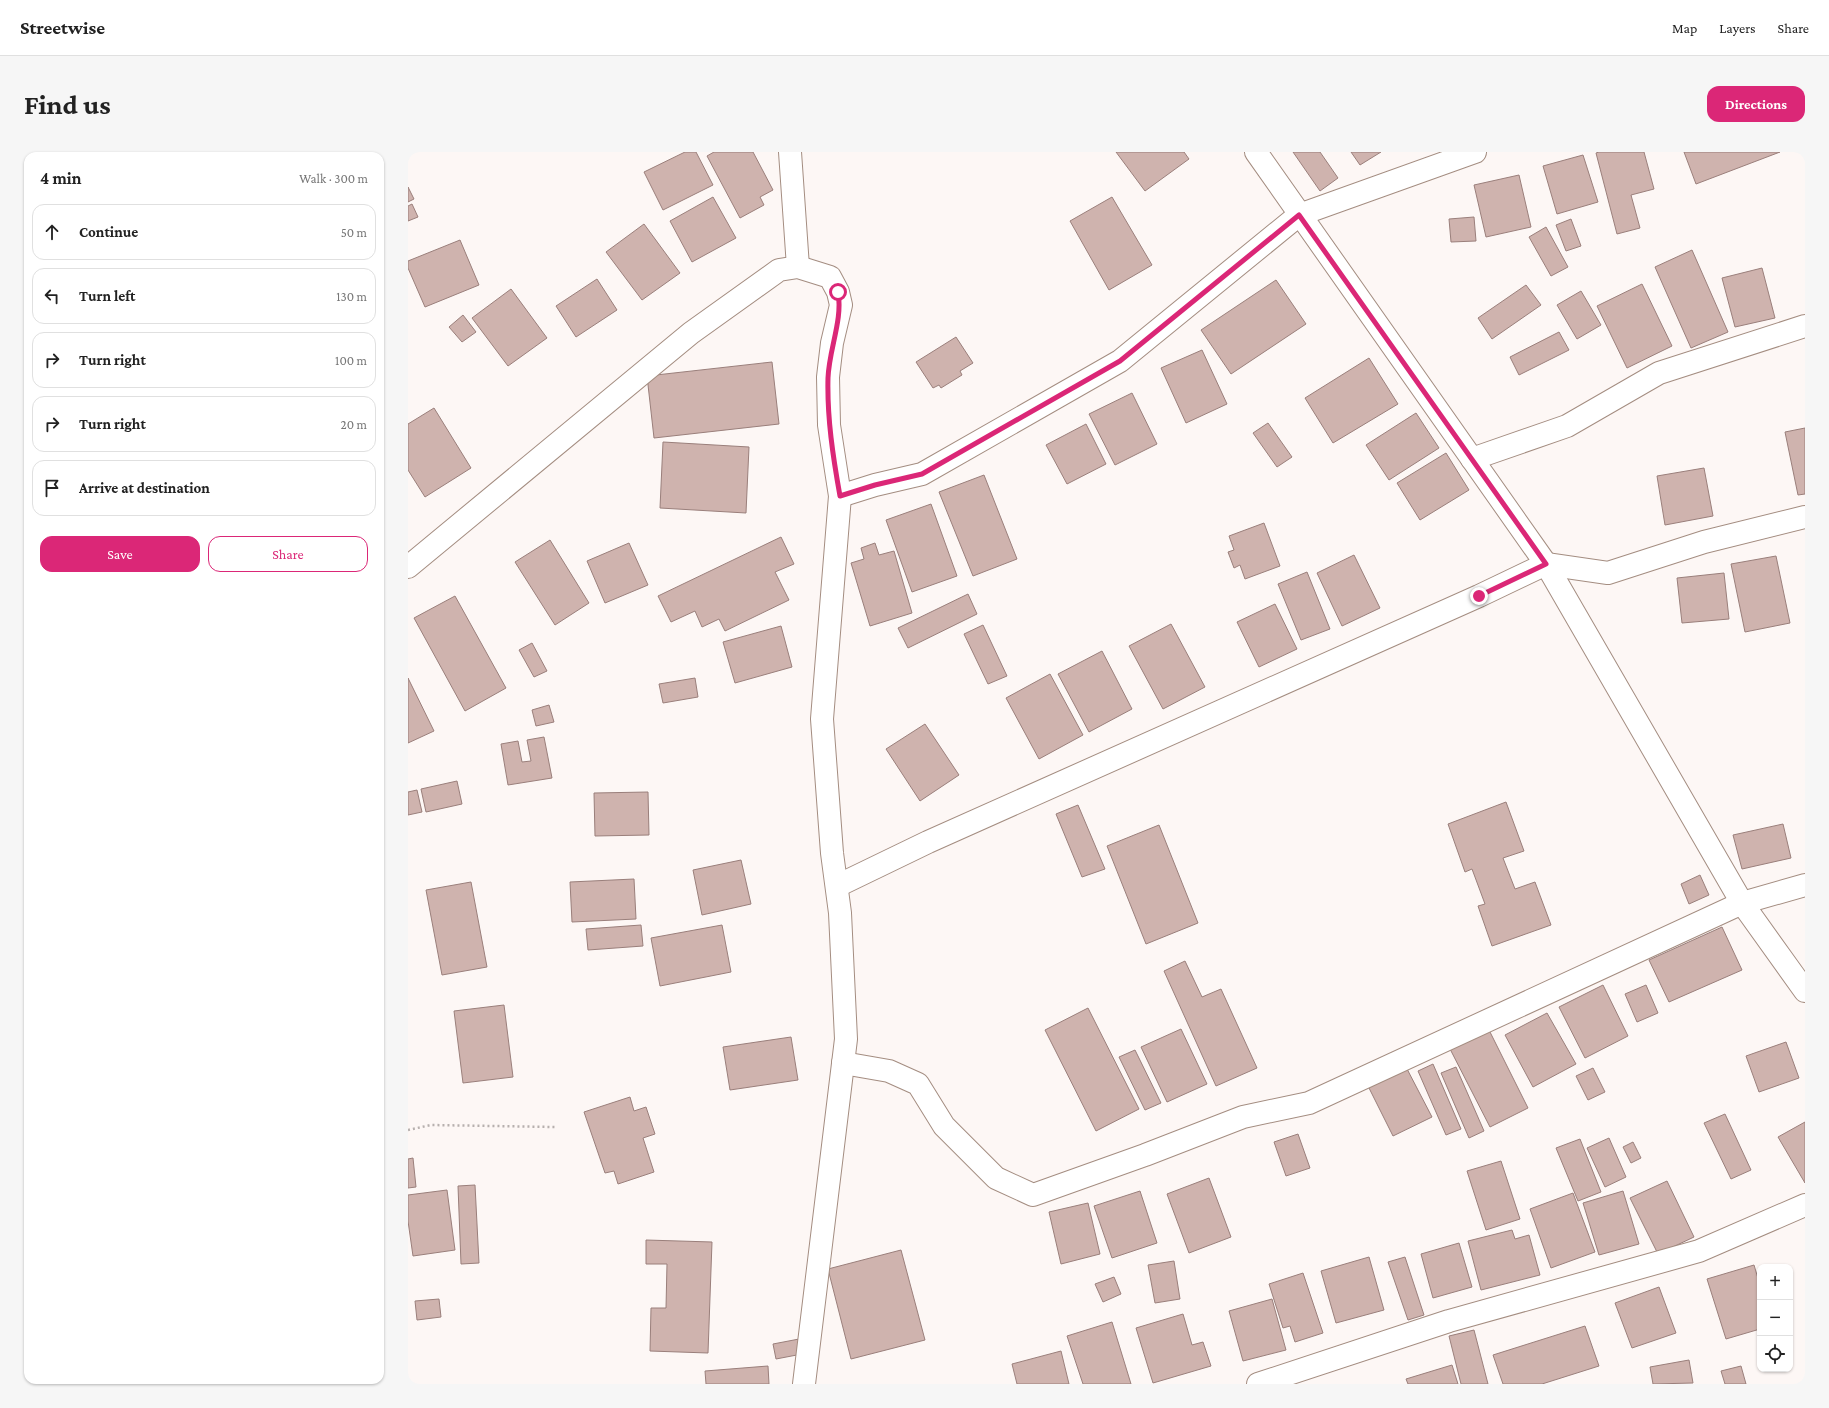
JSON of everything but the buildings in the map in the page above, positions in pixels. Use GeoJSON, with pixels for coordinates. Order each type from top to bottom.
{"type":"FeatureCollection","features":[{"type":"Feature","properties":{"kind":"street"},"geometry":{"type":"LineString","coordinates":[[790,152],[798,268]]}},
{"type":"Feature","properties":{"kind":"street"},"geometry":{"type":"LineString","coordinates":[[1256,152],[1546,564],[1742,903],[1805,991]]}},
{"type":"Feature","properties":{"kind":"street"},"geometry":{"type":"LineString","coordinates":[[840,496],[875,485],[922,474],[1120,361],[1299,215],[1475,152]]}},
{"type":"Feature","properties":{"kind":"street"},"geometry":{"type":"LineString","coordinates":[[408,567],[691,333],[779,270],[798,268],[830,278],[838,292],[841,305],[832,343],[828,377],[829,425],[840,496],[822,719],[832,853],[837,886],[846,1039],[804,1384]]}},
{"type":"Feature","properties":{"kind":"street"},"geometry":{"type":"LineString","coordinates":[[1472,459],[1566,426],[1659,373],[1805,326]]}},
{"type":"Feature","properties":{"kind":"street"},"geometry":{"type":"LineString","coordinates":[[837,886],[928,842],[1479,596],[1546,564],[1608,573],[1704,542],[1805,517]]}},
{"type":"Feature","properties":{"kind":"street"},"geometry":{"type":"LineString","coordinates":[[843,1063],[889,1071],[918,1084],[944,1126],[996,1178],[1033,1195],[1145,1155],[1242,1117],[1309,1103],[1742,903],[1805,885]]}},
{"type":"Feature","properties":{"kind":"street"},"geometry":{"type":"LineString","coordinates":[[1258,1384],[1448,1321],[1699,1251],[1805,1205]]}},
{"type":"Feature","properties":{"kind":"path"},"geometry":{"type":"LineString","coordinates":[[408,1130],[431,1125],[555,1127]]}},
{"type":"Feature","properties":{"kind":"route"},"geometry":{"type":"LineString","coordinates":[[838,292],[841,305],[832,343],[828,377],[829,425],[833,460],[840,496],[875,485],[922,474],[1120,361],[1222,276],[1299,215],[1546,564],[1479,596]]}}]}
